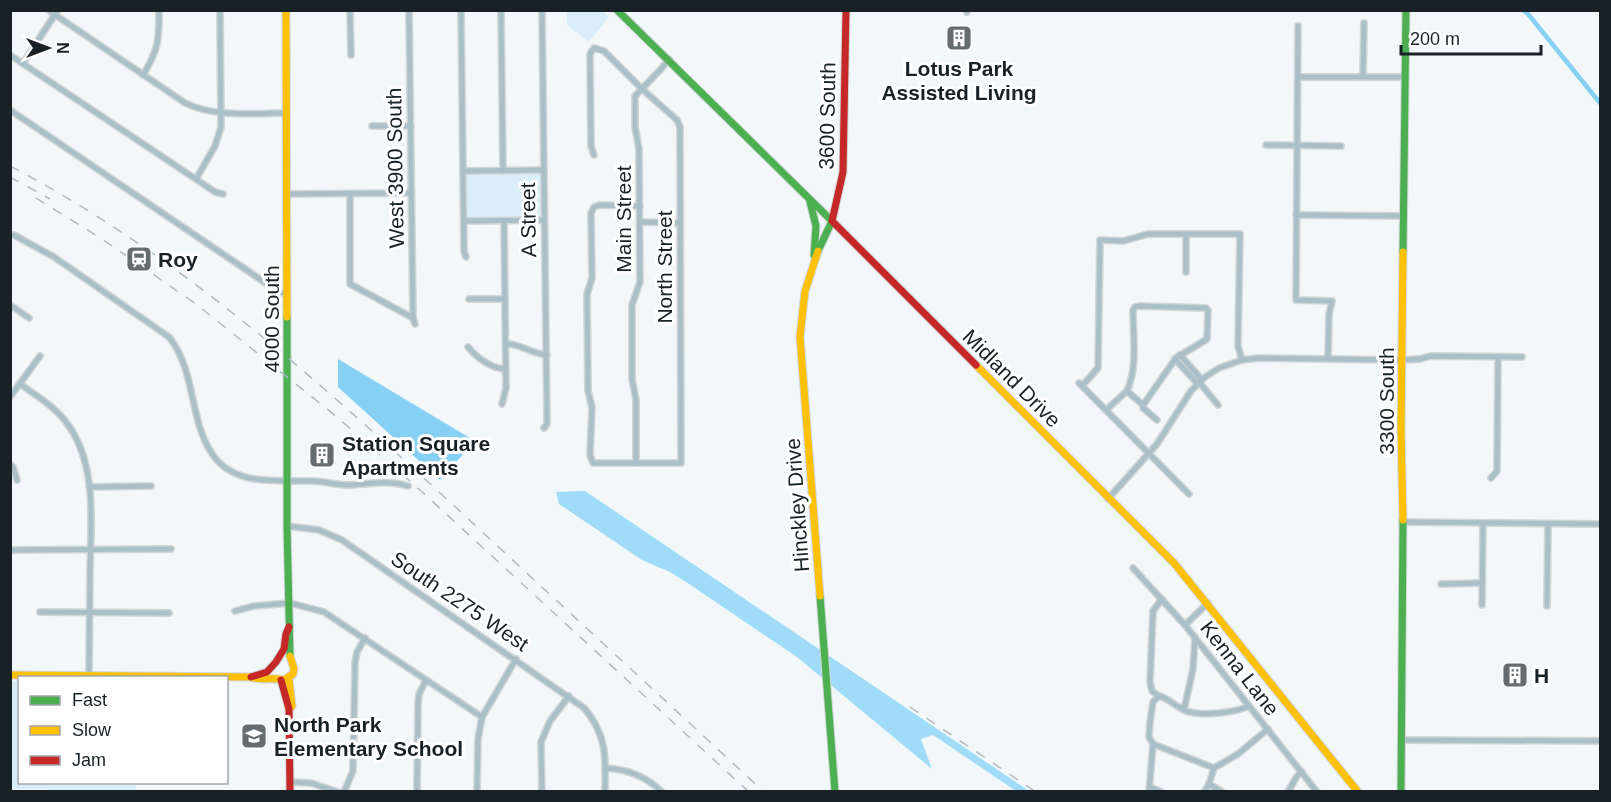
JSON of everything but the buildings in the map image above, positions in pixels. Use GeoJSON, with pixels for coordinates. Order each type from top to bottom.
{"type":"FeatureCollection","features":[{"type":"Feature","properties":{"kind":"street"},"geometry":{"type":"LineString","coordinates":[[48,10],[56,13],[185,103],[198,109],[221,112],[287,113]]}},
{"type":"Feature","properties":{"kind":"street"},"geometry":{"type":"LineString","coordinates":[[143,75],[154,58],[159,41],[159,10]]}},
{"type":"Feature","properties":{"kind":"street"},"geometry":{"type":"LineString","coordinates":[[196,179],[219,137],[221,112],[220,10]]}},
{"type":"Feature","properties":{"kind":"street","name":"4000 South"},"geometry":{"type":"LineString","coordinates":[[286,10],[287,526],[291,661]]}},
{"type":"Feature","properties":{"kind":"street"},"geometry":{"type":"LineString","coordinates":[[350,10],[351,55]]}},
{"type":"Feature","properties":{"kind":"street","name":"West 3900 South"},"geometry":{"type":"LineString","coordinates":[[350,194],[350,284],[414,321],[409,10]]}},
{"type":"Feature","properties":{"kind":"street"},"geometry":{"type":"LineString","coordinates":[[461,10],[464,251],[466,256]]}},
{"type":"Feature","properties":{"kind":"street"},"geometry":{"type":"LineString","coordinates":[[501,10],[503,171]]}},
{"type":"Feature","properties":{"kind":"street","name":"A Street"},"geometry":{"type":"LineString","coordinates":[[542,10],[547,355],[547,424],[544,428]]}},
{"type":"Feature","properties":{"kind":"street","name":"Midland Drive"},"geometry":{"type":"LineString","coordinates":[[617,10],[669,59],[1174,563],[1356,789]]}},
{"type":"Feature","properties":{"kind":"street","name":"3600 South"},"geometry":{"type":"LineString","coordinates":[[832,222],[843,172],[846,10]]}},
{"type":"Feature","properties":{"kind":"street","name":"3300 South"},"geometry":{"type":"LineString","coordinates":[[1401,792],[1406,10]]}},
{"type":"Feature","properties":{"kind":"street"},"geometry":{"type":"LineString","coordinates":[[23,63],[56,13]]}},
{"type":"Feature","properties":{"kind":"street"},"geometry":{"type":"LineString","coordinates":[[1363,77],[1364,23]]}},
{"type":"Feature","properties":{"kind":"street"},"geometry":{"type":"LineString","coordinates":[[1298,26],[1296,300],[1332,301],[1329,314],[1328,359]]}},
{"type":"Feature","properties":{"kind":"street","name":"North Street"},"geometry":{"type":"LineString","coordinates":[[594,155],[591,146],[590,54],[594,48],[604,51],[677,120],[680,127],[681,463],[636,463]]}},
{"type":"Feature","properties":{"kind":"street"},"geometry":{"type":"LineString","coordinates":[[10,55],[215,192],[223,194]]}},
{"type":"Feature","properties":{"kind":"street","name":"Main Street"},"geometry":{"type":"LineString","coordinates":[[636,463],[636,400],[632,379],[632,305],[640,282],[640,206],[635,96],[669,59]]}},
{"type":"Feature","properties":{"kind":"street"},"geometry":{"type":"LineString","coordinates":[[1298,77],[1405,77]]}},
{"type":"Feature","properties":{"kind":"street"},"geometry":{"type":"LineString","coordinates":[[10,110],[279,292],[287,294]]}},
{"type":"Feature","properties":{"kind":"street"},"geometry":{"type":"LineString","coordinates":[[372,126],[411,126]]}},
{"type":"Feature","properties":{"kind":"street"},"geometry":{"type":"LineString","coordinates":[[1266,146],[1341,146]]}},
{"type":"Feature","properties":{"kind":"street"},"geometry":{"type":"LineString","coordinates":[[463,171],[544,170]]}},
{"type":"Feature","properties":{"kind":"street"},"geometry":{"type":"LineString","coordinates":[[287,194],[411,193]]}},
{"type":"Feature","properties":{"kind":"street"},"geometry":{"type":"LineString","coordinates":[[810,200],[816,226],[814,256]]}},
{"type":"Feature","properties":{"kind":"street"},"geometry":{"type":"LineString","coordinates":[[636,463],[593,463],[590,455],[592,407],[588,391],[588,294],[592,279],[591,213],[594,207],[600,205],[640,206]]}},
{"type":"Feature","properties":{"kind":"street"},"geometry":{"type":"LineString","coordinates":[[1296,215],[1404,216]]}},
{"type":"Feature","properties":{"kind":"street"},"geometry":{"type":"LineString","coordinates":[[464,221],[544,220]]}},
{"type":"Feature","properties":{"kind":"street"},"geometry":{"type":"LineString","coordinates":[[501,404],[506,388],[504,221]]}},
{"type":"Feature","properties":{"kind":"street"},"geometry":{"type":"LineString","coordinates":[[640,222],[680,223]]}},
{"type":"Feature","properties":{"kind":"street","name":"Hinckley Drive"},"geometry":{"type":"LineString","coordinates":[[832,222],[814,256],[807,277],[801,310],[800,337],[835,792]]}},
{"type":"Feature","properties":{"kind":"street"},"geometry":{"type":"LineString","coordinates":[[1189,494],[1081,384],[1098,368],[1100,240],[1123,241],[1148,234],[1240,234],[1239,346],[1242,360]]}},
{"type":"Feature","properties":{"kind":"street"},"geometry":{"type":"LineString","coordinates":[[14,235],[54,256],[169,337],[183,360],[205,441],[218,461],[236,474],[263,480],[316,481],[345,485],[395,482],[408,486]]}},
{"type":"Feature","properties":{"kind":"street"},"geometry":{"type":"LineString","coordinates":[[1186,235],[1186,272]]}},
{"type":"Feature","properties":{"kind":"street"},"geometry":{"type":"LineString","coordinates":[[469,299],[505,299]]}},
{"type":"Feature","properties":{"kind":"street"},"geometry":{"type":"LineString","coordinates":[[10,305],[29,318]]}},
{"type":"Feature","properties":{"kind":"street"},"geometry":{"type":"LineString","coordinates":[[1106,410],[1127,391],[1132,379],[1135,307],[1206,308],[1208,310],[1207,339],[1178,357],[1143,405]]}},
{"type":"Feature","properties":{"kind":"street"},"geometry":{"type":"LineString","coordinates":[[506,344],[547,355]]}},
{"type":"Feature","properties":{"kind":"street"},"geometry":{"type":"LineString","coordinates":[[468,347],[491,366],[506,369]]}},
{"type":"Feature","properties":{"kind":"street"},"geometry":{"type":"LineString","coordinates":[[10,397],[40,356]]}},
{"type":"Feature","properties":{"kind":"street"},"geometry":{"type":"LineString","coordinates":[[1108,499],[1163,436],[1184,400],[1200,382],[1219,368],[1242,360],[1280,357],[1402,360],[1431,356],[1522,357]]}},
{"type":"Feature","properties":{"kind":"street"},"geometry":{"type":"LineString","coordinates":[[1178,357],[1218,405]]}},
{"type":"Feature","properties":{"kind":"street"},"geometry":{"type":"LineString","coordinates":[[1491,478],[1497,471],[1498,357]]}},
{"type":"Feature","properties":{"kind":"street"},"geometry":{"type":"LineString","coordinates":[[10,675],[89,676],[90,549],[89,486],[86,463],[68,424],[54,409],[20,384]]}},
{"type":"Feature","properties":{"kind":"street"},"geometry":{"type":"LineString","coordinates":[[1127,391],[1157,420]]}},
{"type":"Feature","properties":{"kind":"street"},"geometry":{"type":"LineString","coordinates":[[10,464],[17,480]]}},
{"type":"Feature","properties":{"kind":"street"},"geometry":{"type":"LineString","coordinates":[[89,486],[151,486]]}},
{"type":"Feature","properties":{"kind":"street"},"geometry":{"type":"LineString","coordinates":[[1402,522],[1600,524]]}},
{"type":"Feature","properties":{"kind":"street"},"geometry":{"type":"LineString","coordinates":[[1482,605],[1483,523]]}},
{"type":"Feature","properties":{"kind":"street"},"geometry":{"type":"LineString","coordinates":[[1547,606],[1548,524]]}},
{"type":"Feature","properties":{"kind":"street","name":"South 2275 West"},"geometry":{"type":"LineString","coordinates":[[287,526],[319,530],[342,540],[569,696],[593,718],[600,730],[605,768]]}},
{"type":"Feature","properties":{"kind":"street"},"geometry":{"type":"LineString","coordinates":[[10,550],[171,549]]}},
{"type":"Feature","properties":{"kind":"street","name":"Kenna Lane"},"geometry":{"type":"LineString","coordinates":[[1133,568],[1185,624],[1317,792]]}},
{"type":"Feature","properties":{"kind":"street"},"geometry":{"type":"LineString","coordinates":[[1441,584],[1481,584]]}},
{"type":"Feature","properties":{"kind":"street"},"geometry":{"type":"LineString","coordinates":[[1162,599],[1153,611],[1150,682],[1152,691],[1182,709],[1200,714],[1243,709],[1249,706]]}},
{"type":"Feature","properties":{"kind":"street"},"geometry":{"type":"LineString","coordinates":[[235,611],[254,606],[290,603],[324,612],[482,717]]}},
{"type":"Feature","properties":{"kind":"street"},"geometry":{"type":"LineString","coordinates":[[1185,624],[1208,603]]}},
{"type":"Feature","properties":{"kind":"street"},"geometry":{"type":"LineString","coordinates":[[40,612],[170,613]]}},
{"type":"Feature","properties":{"kind":"street","name":"4000 South"},"geometry":{"type":"LineString","coordinates":[[279,658],[285,646],[286,631],[289,627]]}},
{"type":"Feature","properties":{"kind":"street"},"geometry":{"type":"LineString","coordinates":[[1182,709],[1185,705],[1193,669],[1195,637]]}},
{"type":"Feature","properties":{"kind":"street"},"geometry":{"type":"LineString","coordinates":[[344,792],[353,771],[355,663],[357,652],[365,638]]}},
{"type":"Feature","properties":{"kind":"street"},"geometry":{"type":"LineString","coordinates":[[228,677],[282,679],[294,669],[287,658],[279,658],[266,672],[251,677]]}},
{"type":"Feature","properties":{"kind":"street"},"geometry":{"type":"LineString","coordinates":[[477,792],[478,739],[482,717],[516,659]]}},
{"type":"Feature","properties":{"kind":"street"},"geometry":{"type":"LineString","coordinates":[[272,667],[282,679],[289,709],[290,792]]}},
{"type":"Feature","properties":{"kind":"street"},"geometry":{"type":"LineString","coordinates":[[417,792],[417,704],[426,680]]}},
{"type":"Feature","properties":{"kind":"street"},"geometry":{"type":"LineString","coordinates":[[542,792],[541,742],[550,721],[569,696]]}},
{"type":"Feature","properties":{"kind":"street"},"geometry":{"type":"LineString","coordinates":[[1159,696],[1153,702],[1150,722],[1149,737],[1153,744],[1150,789],[1161,792]]}},
{"type":"Feature","properties":{"kind":"street"},"geometry":{"type":"LineString","coordinates":[[1204,792],[1214,768],[1238,754],[1268,729]]}},
{"type":"Feature","properties":{"kind":"street"},"geometry":{"type":"LineString","coordinates":[[1401,740],[1600,741]]}},
{"type":"Feature","properties":{"kind":"street"},"geometry":{"type":"LineString","coordinates":[[1153,744],[1214,768]]}},
{"type":"Feature","properties":{"kind":"street"},"geometry":{"type":"LineString","coordinates":[[605,792],[605,768],[622,769],[641,776],[662,792]]}},
{"type":"Feature","properties":{"kind":"street"},"geometry":{"type":"LineString","coordinates":[[1288,792],[1297,776],[1302,772]]}},
{"type":"Feature","properties":{"kind":"street"},"geometry":{"type":"LineString","coordinates":[[290,782],[311,783],[338,792]]}},
{"type":"Feature","properties":{"kind":"street"},"geometry":{"type":"LineString","coordinates":[[1209,784],[1222,792]]}},
{"type":"Feature","properties":{"kind":"street"},"geometry":{"type":"LineString","coordinates":[[1347,792],[1356,789]]}},
{"type":"Feature","properties":{"kind":"shaded area"},"geometry":{"type":"Polygon","coordinates":[[[567,11],[602,11],[609,17],[589,42],[567,25],[567,11]]]}},
{"type":"Feature","properties":{"kind":"shaded area"},"geometry":{"type":"Polygon","coordinates":[[[542,171],[542,219],[466,220],[465,172],[542,171]]]}},
{"type":"Feature","properties":{"kind":"shaded area"},"geometry":{"type":"Polygon","coordinates":[[[338,359],[475,441],[440,480],[338,387],[338,359]]]}},
{"type":"Feature","properties":{"kind":"shaded area"},"geometry":{"type":"Polygon","coordinates":[[[585,491],[1029,791],[1016,791],[933,735],[921,739],[932,769],[797,657],[689,584],[670,572],[642,560],[559,504],[556,492],[585,491]]]}},
{"type":"Feature","properties":{"kind":"shaded area"},"geometry":{"type":"Polygon","coordinates":[[[10,681],[18,681],[18,784],[136,784],[136,790],[47,792],[47,789],[11,789],[10,681]]]}},
{"type":"Feature","properties":{"kind":"waterway"},"geometry":{"type":"LineString","coordinates":[[1523,10],[1600,103]]}},
{"type":"Feature","properties":{"kind":"railway"},"geometry":{"type":"LineString","coordinates":[[10,166],[73,201],[133,240],[248,325],[357,418],[764,792]]}},
{"type":"Feature","properties":{"kind":"railway"},"geometry":{"type":"LineString","coordinates":[[10,177],[50,199]]}},
{"type":"Feature","properties":{"kind":"railway"},"geometry":{"type":"LineString","coordinates":[[36,198],[102,239],[196,304],[337,417],[420,490],[749,792]]}},
{"type":"Feature","properties":{"kind":"railway"},"geometry":{"type":"LineString","coordinates":[[910,707],[1036,792]]}},
{"type":"Feature","properties":{"kind":"traffic: fast"},"geometry":{"type":"LineString","coordinates":[[617,10],[832,221],[818,251]]}},
{"type":"Feature","properties":{"kind":"traffic: fast"},"geometry":{"type":"LineString","coordinates":[[1403,252],[1406,10]]}},
{"type":"Feature","properties":{"kind":"traffic: fast"},"geometry":{"type":"LineString","coordinates":[[810,202],[816,226],[814,255]]}},
{"type":"Feature","properties":{"kind":"traffic: fast"},"geometry":{"type":"LineString","coordinates":[[287,317],[287,526],[290,656]]}},
{"type":"Feature","properties":{"kind":"traffic: fast"},"geometry":{"type":"LineString","coordinates":[[1401,792],[1403,520]]}},
{"type":"Feature","properties":{"kind":"traffic: fast"},"geometry":{"type":"LineString","coordinates":[[820,596],[835,792]]}},
{"type":"Feature","properties":{"kind":"traffic: slow"},"geometry":{"type":"LineString","coordinates":[[286,10],[287,317]]}},
{"type":"Feature","properties":{"kind":"traffic: slow"},"geometry":{"type":"LineString","coordinates":[[818,251],[805,291],[800,337],[820,596]]}},
{"type":"Feature","properties":{"kind":"traffic: slow"},"geometry":{"type":"LineString","coordinates":[[1403,252],[1401,429],[1403,520]]}},
{"type":"Feature","properties":{"kind":"traffic: slow"},"geometry":{"type":"LineString","coordinates":[[976,365],[1174,563],[1358,792]]}},
{"type":"Feature","properties":{"kind":"traffic: slow"},"geometry":{"type":"LineString","coordinates":[[228,677],[284,680],[293,674],[294,669],[290,656]]}},
{"type":"Feature","properties":{"kind":"traffic: slow"},"geometry":{"type":"LineString","coordinates":[[10,675],[130,676]]}},
{"type":"Feature","properties":{"kind":"traffic: slow"},"geometry":{"type":"LineString","coordinates":[[289,679],[292,706],[289,709]]}},
{"type":"Feature","properties":{"kind":"traffic: jam"},"geometry":{"type":"LineString","coordinates":[[846,10],[843,172],[832,221],[976,365]]}},
{"type":"Feature","properties":{"kind":"traffic: jam"},"geometry":{"type":"LineString","coordinates":[[251,677],[267,672],[276,662],[284,649],[289,627]]}},
{"type":"Feature","properties":{"kind":"traffic: jam"},"geometry":{"type":"LineString","coordinates":[[281,680],[289,709],[290,792]]}},
{"type":"Feature","properties":{"kind":"place","name":"Lotus Park Assisted Living"},"geometry":{"type":"Point","coordinates":[959,38]}},
{"type":"Feature","properties":{"kind":"place","name":"Roy"},"geometry":{"type":"Point","coordinates":[139,259]}},
{"type":"Feature","properties":{"kind":"place","name":"Station Square Apartments"},"geometry":{"type":"Point","coordinates":[322,455]}},
{"type":"Feature","properties":{"kind":"place","name":"H"},"geometry":{"type":"Point","coordinates":[1515,675]}},
{"type":"Feature","properties":{"kind":"place","name":"North Park Elementary School"},"geometry":{"type":"Point","coordinates":[254,736]}}]}
